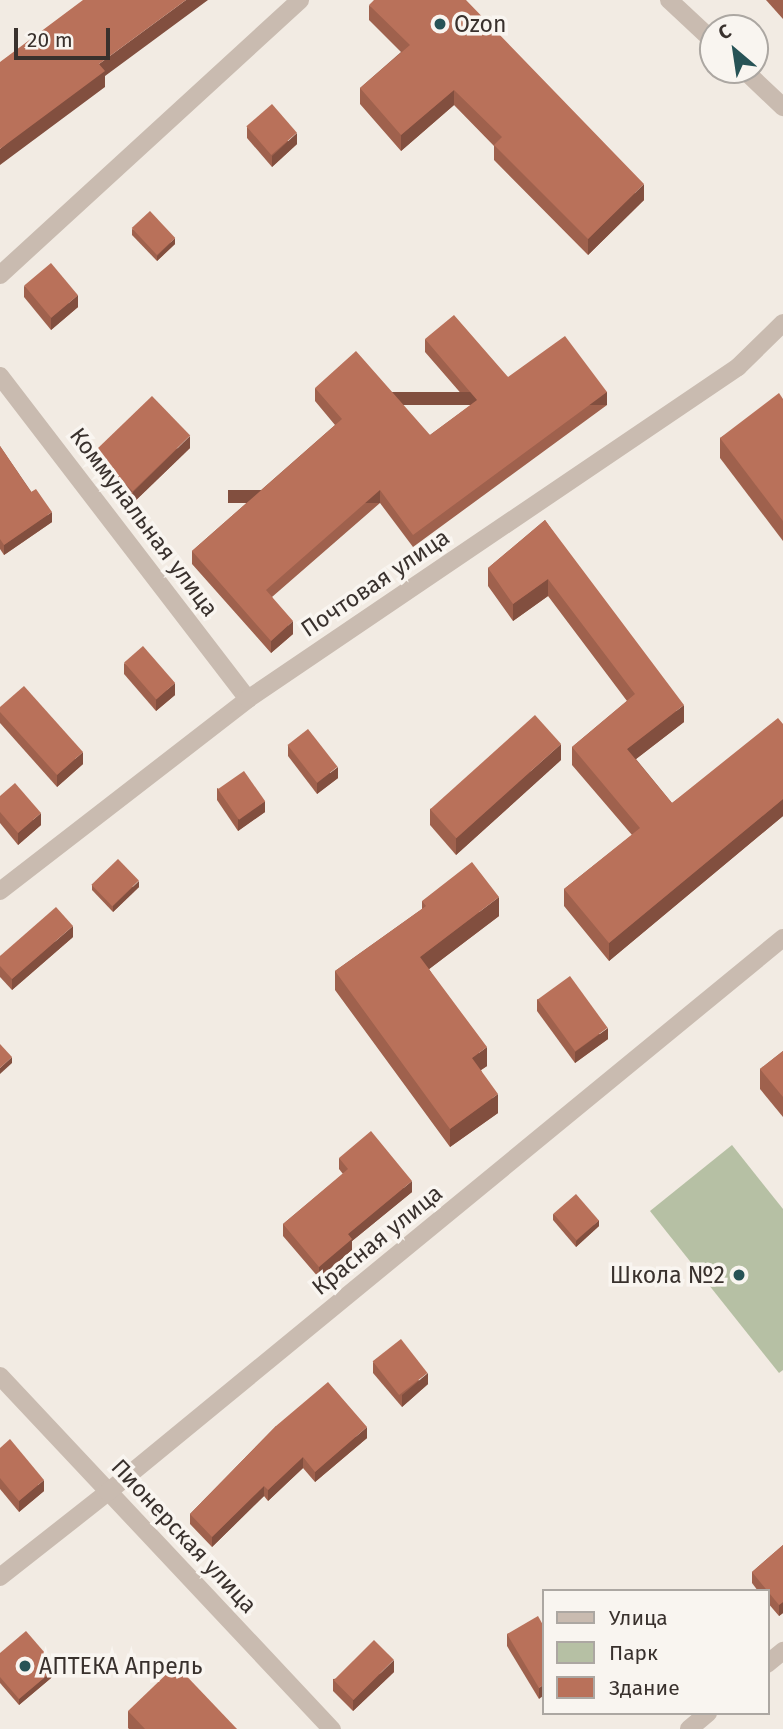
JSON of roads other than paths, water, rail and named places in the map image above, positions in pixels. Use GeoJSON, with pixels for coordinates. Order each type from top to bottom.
{"type":"FeatureCollection","features":[{"type":"Feature","properties":{"kind":"street"},"geometry":{"type":"LineString","coordinates":[[0,275],[300,0]]}},
{"type":"Feature","properties":{"kind":"street"},"geometry":{"type":"LineString","coordinates":[[669,0],[699,28]]}},
{"type":"Feature","properties":{"kind":"street"},"geometry":{"type":"LineString","coordinates":[[759,84],[783,107]]}},
{"type":"Feature","properties":{"kind":"street","name":"Почтовая улица"},"geometry":{"type":"LineString","coordinates":[[0,891],[248,699],[738,367],[783,323]]}},
{"type":"Feature","properties":{"kind":"street","name":"Коммунальная улица"},"geometry":{"type":"LineString","coordinates":[[0,376],[248,699]]}},
{"type":"Feature","properties":{"kind":"street","name":"Красная улица"},"geometry":{"type":"LineString","coordinates":[[0,1577],[108,1492],[783,938]]}},
{"type":"Feature","properties":{"kind":"street","name":"Пионерская улица"},"geometry":{"type":"LineString","coordinates":[[0,1376],[332,1729]]}},
{"type":"Feature","properties":{"kind":"street"},"geometry":{"type":"LineString","coordinates":[[769,1662],[783,1651]]}},
{"type":"Feature","properties":{"kind":"street"},"geometry":{"type":"LineString","coordinates":[[689,1729],[706,1715]]}},
{"type":"Feature","properties":{"kind":"place","name":"Ozon"},"geometry":{"type":"Point","coordinates":[440,24]}},
{"type":"Feature","properties":{"kind":"place","name":"Школа №2"},"geometry":{"type":"Point","coordinates":[739,1275]}},
{"type":"Feature","properties":{"kind":"place","name":"АПТЕКА Апрель"},"geometry":{"type":"Point","coordinates":[25,1666]}}]}
